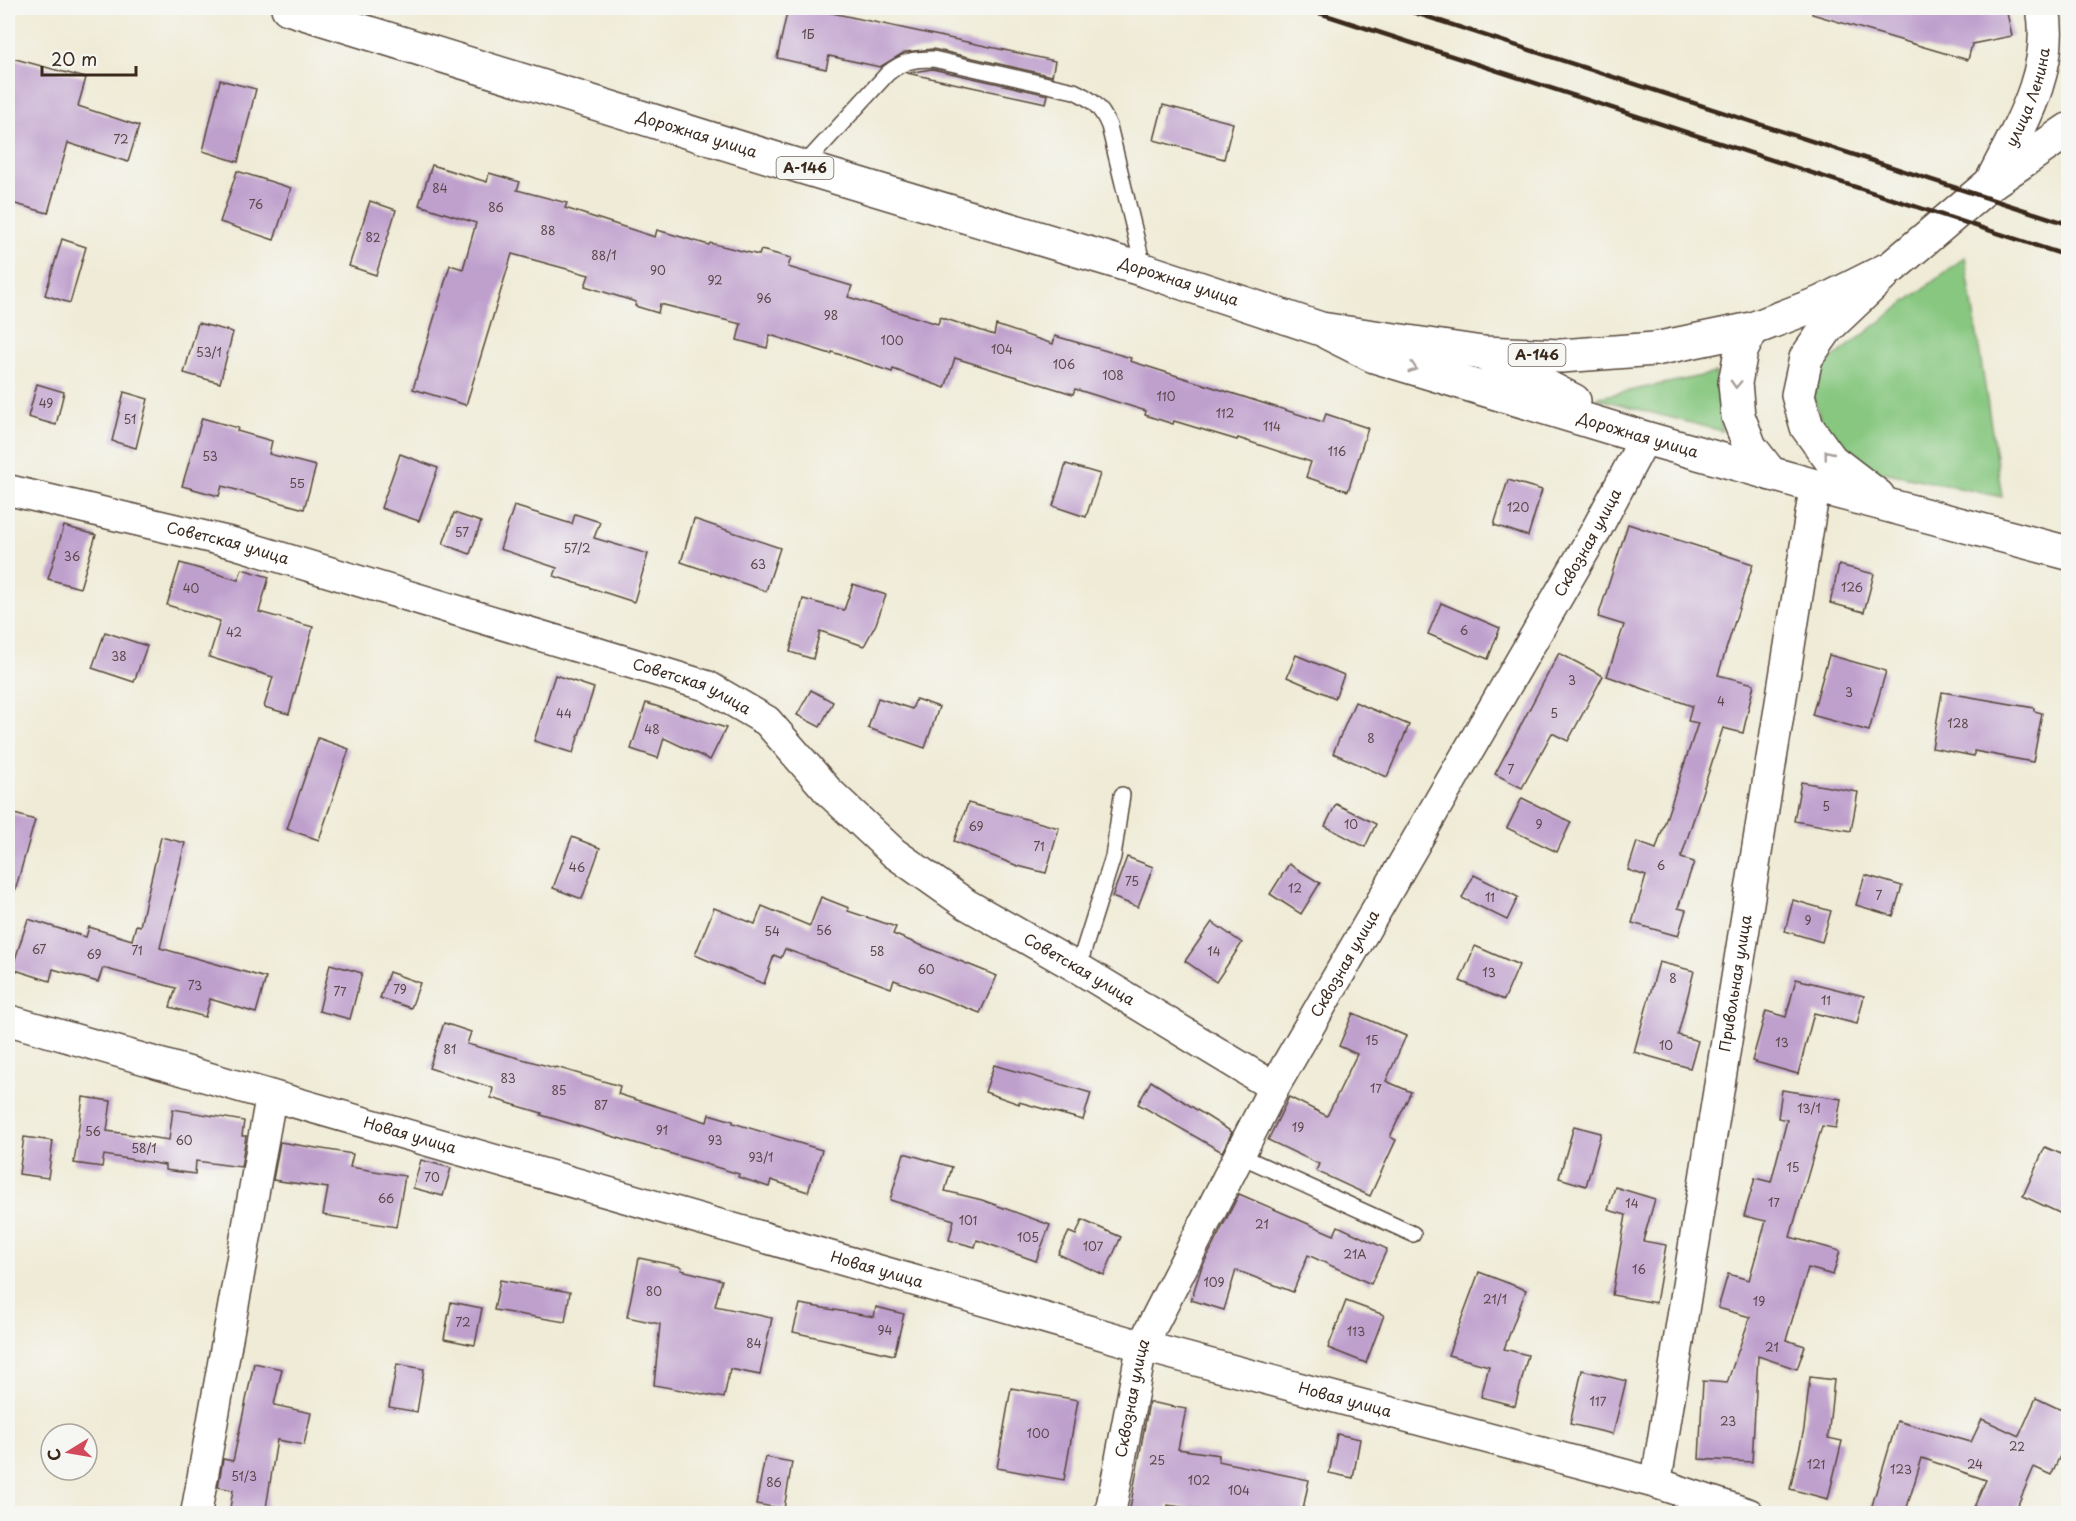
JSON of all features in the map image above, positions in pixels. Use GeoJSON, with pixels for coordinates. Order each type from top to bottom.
{"type":"FeatureCollection","features":[{"type":"Feature","properties":{"kind":"main road","name":"Дорожная улица"},"geometry":{"type":"LineString","coordinates":[[288,8],[1144,270],[1321,329],[1374,356],[1771,474],[2068,553]]}},
{"type":"Feature","properties":{"kind":"main road","name":"улица Ленина"},"geometry":{"type":"LineString","coordinates":[[1991,183],[2016,136],[2037,86],[2044,62],[2047,39],[2043,8]]}},
{"type":"Feature","properties":{"kind":"main road","name":"А-146"},"geometry":{"type":"LineString","coordinates":[[1321,329],[1482,353],[1560,356],[1655,349],[1752,329],[1820,303],[1892,267],[1991,183],[2068,130]]}},
{"type":"Feature","properties":{"kind":"main road"},"geometry":{"type":"LineString","coordinates":[[1889,505],[1831,460],[1808,428],[1798,395],[1806,358],[1827,328],[1892,267]]}},
{"type":"Feature","properties":{"kind":"main road"},"geometry":{"type":"LineString","coordinates":[[1752,329],[1741,351],[1735,383],[1738,416],[1750,447],[1771,474]]}},
{"type":"Feature","properties":{"kind":"main road"},"geometry":{"type":"LineString","coordinates":[[1482,353],[1645,438]]}},
{"type":"Feature","properties":{"kind":"street","name":"Сквозная улица"},"geometry":{"type":"LineString","coordinates":[[1110,1514],[1142,1346],[1274,1087],[1594,534],[1645,438]]}},
{"type":"Feature","properties":{"kind":"street","name":"Привольная улица"},"geometry":{"type":"LineString","coordinates":[[1656,1483],[1815,486]]}},
{"type":"Feature","properties":{"kind":"street","name":"Советская улица"},"geometry":{"type":"LineString","coordinates":[[8,490],[233,543],[707,686],[766,721],[828,791],[894,852],[966,904],[1078,968],[1274,1087]]}},
{"type":"Feature","properties":{"kind":"street","name":"Новая улица"},"geometry":{"type":"LineString","coordinates":[[8,1020],[1142,1346],[1656,1483],[1749,1514]]}},
{"type":"Feature","properties":{"kind":"street"},"geometry":{"type":"LineString","coordinates":[[196,1514],[271,1096]]}},
{"type":"Feature","properties":{"kind":"lane"},"geometry":{"type":"LineString","coordinates":[[802,167],[888,73],[901,63],[916,59],[933,59],[1074,91],[1089,98],[1102,110],[1109,126],[1144,270]]}},
{"type":"Feature","properties":{"kind":"lane"},"geometry":{"type":"LineString","coordinates":[[1078,968],[1113,857],[1122,795]]}},
{"type":"Feature","properties":{"kind":"lane"},"geometry":{"type":"LineString","coordinates":[[1239,1155],[1413,1234]]}},
{"type":"Feature","properties":{"kind":"green space"},"geometry":{"type":"Polygon","coordinates":[[[1965,257],[2002,497],[1874,470],[1845,458],[1824,433],[1813,394],[1825,364],[1965,257]]]}},
{"type":"Feature","properties":{"kind":"green space"},"geometry":{"type":"Polygon","coordinates":[[[1716,373],[1722,431],[1595,398],[1716,373]]]}},
{"type":"Feature","properties":{"kind":"building"},"geometry":{"type":"Polygon","coordinates":[[[788,8],[809,8],[1055,61],[1052,76],[933,49],[905,52],[880,67],[829,56],[826,69],[777,58],[788,8]]]}},
{"type":"Feature","properties":{"kind":"building"},"geometry":{"type":"Polygon","coordinates":[[[1813,8],[2006,8],[2012,36],[1972,44],[1968,60],[1812,14],[1813,8]]]}},
{"type":"Feature","properties":{"kind":"building"},"geometry":{"type":"Polygon","coordinates":[[[8,57],[86,78],[78,106],[139,126],[128,162],[68,143],[48,213],[8,202],[8,57]]]}},
{"type":"Feature","properties":{"kind":"building"},"geometry":{"type":"Polygon","coordinates":[[[932,69],[1048,95],[1046,103],[907,73],[932,69]]]}},
{"type":"Feature","properties":{"kind":"building"},"geometry":{"type":"Polygon","coordinates":[[[220,80],[256,89],[238,162],[203,151],[220,80]]]}},
{"type":"Feature","properties":{"kind":"building"},"geometry":{"type":"Polygon","coordinates":[[[1163,105],[1233,123],[1224,159],[1154,140],[1163,105]]]}},
{"type":"Feature","properties":{"kind":"building"},"geometry":{"type":"Polygon","coordinates":[[[432,165],[487,182],[489,173],[520,182],[517,190],[567,203],[565,208],[655,237],[657,230],[709,245],[710,243],[759,255],[761,250],[791,258],[788,267],[852,286],[848,297],[938,324],[940,317],[994,335],[996,325],[1053,344],[1055,336],[1131,358],[1130,361],[1323,422],[1326,414],[1368,428],[1348,491],[1306,477],[1311,462],[1238,438],[1237,440],[1174,421],[1173,424],[1145,415],[1146,411],[1075,389],[1073,394],[955,358],[945,388],[893,369],[892,372],[770,335],[767,348],[737,340],[741,324],[660,304],[658,313],[635,306],[636,302],[585,286],[589,275],[512,254],[466,405],[413,389],[450,265],[463,269],[476,223],[419,205],[432,165]]]}},
{"type":"Feature","properties":{"kind":"building"},"geometry":{"type":"Polygon","coordinates":[[[237,171],[291,188],[274,240],[220,222],[237,171]]]}},
{"type":"Feature","properties":{"kind":"building"},"geometry":{"type":"Polygon","coordinates":[[[370,201],[396,210],[376,275],[349,266],[370,201]]]}},
{"type":"Feature","properties":{"kind":"building"},"geometry":{"type":"Polygon","coordinates":[[[62,239],[86,247],[70,303],[45,295],[62,239]]]}},
{"type":"Feature","properties":{"kind":"building"},"geometry":{"type":"Polygon","coordinates":[[[198,323],[233,332],[220,383],[184,373],[198,323]]]}},
{"type":"Feature","properties":{"kind":"building"},"geometry":{"type":"Polygon","coordinates":[[[37,384],[64,392],[56,425],[28,417],[37,384]]]}},
{"type":"Feature","properties":{"kind":"building"},"geometry":{"type":"Polygon","coordinates":[[[124,392],[148,399],[136,448],[112,441],[124,392]]]}},
{"type":"Feature","properties":{"kind":"building"},"geometry":{"type":"Polygon","coordinates":[[[202,418],[272,441],[269,454],[316,466],[304,509],[222,486],[219,496],[182,486],[202,418]]]}},
{"type":"Feature","properties":{"kind":"building"},"geometry":{"type":"Polygon","coordinates":[[[400,454],[438,468],[419,521],[381,508],[400,454]]]}},
{"type":"Feature","properties":{"kind":"building"},"geometry":{"type":"Polygon","coordinates":[[[1066,464],[1100,474],[1086,517],[1053,506],[1066,464]]]}},
{"type":"Feature","properties":{"kind":"building"},"geometry":{"type":"Polygon","coordinates":[[[1508,480],[1542,490],[1528,536],[1494,525],[1508,480]]]}},
{"type":"Feature","properties":{"kind":"building"},"geometry":{"type":"Polygon","coordinates":[[[514,506],[572,524],[575,514],[600,522],[594,538],[648,554],[634,602],[554,576],[557,568],[500,549],[514,506]]]}},
{"type":"Feature","properties":{"kind":"building"},"geometry":{"type":"Polygon","coordinates":[[[454,513],[481,522],[470,554],[443,544],[454,513]]]}},
{"type":"Feature","properties":{"kind":"building"},"geometry":{"type":"Polygon","coordinates":[[[694,519],[780,548],[766,591],[681,562],[694,519]]]}},
{"type":"Feature","properties":{"kind":"building"},"geometry":{"type":"Polygon","coordinates":[[[1628,524],[1753,564],[1718,675],[1754,684],[1743,733],[1723,728],[1681,858],[1694,862],[1678,908],[1686,910],[1678,936],[1632,923],[1646,876],[1628,870],[1637,842],[1656,849],[1698,723],[1688,721],[1692,706],[1607,676],[1624,625],[1598,617],[1628,524]]]}},
{"type":"Feature","properties":{"kind":"building"},"geometry":{"type":"Polygon","coordinates":[[[64,526],[96,535],[80,588],[48,579],[64,526]]]}},
{"type":"Feature","properties":{"kind":"building"},"geometry":{"type":"Polygon","coordinates":[[[180,563],[238,580],[242,569],[269,577],[259,612],[313,627],[289,714],[264,707],[273,677],[209,657],[220,621],[167,605],[180,563]]]}},
{"type":"Feature","properties":{"kind":"building"},"geometry":{"type":"Polygon","coordinates":[[[1839,565],[1874,574],[1864,612],[1830,603],[1839,565]]]}},
{"type":"Feature","properties":{"kind":"building"},"geometry":{"type":"Polygon","coordinates":[[[853,584],[886,595],[876,624],[864,646],[820,631],[813,659],[790,652],[803,599],[844,610],[853,584]]]}},
{"type":"Feature","properties":{"kind":"building"},"geometry":{"type":"Polygon","coordinates":[[[1441,603],[1500,628],[1488,659],[1428,634],[1441,603]]]}},
{"type":"Feature","properties":{"kind":"building"},"geometry":{"type":"Polygon","coordinates":[[[105,632],[147,646],[134,682],[92,668],[105,632]]]}},
{"type":"Feature","properties":{"kind":"building"},"geometry":{"type":"Polygon","coordinates":[[[1559,653],[1603,676],[1568,741],[1552,733],[1522,788],[1495,774],[1559,653]]]}},
{"type":"Feature","properties":{"kind":"building"},"geometry":{"type":"Polygon","coordinates":[[[1296,655],[1344,675],[1335,698],[1287,677],[1296,655]]]}},
{"type":"Feature","properties":{"kind":"building"},"geometry":{"type":"Polygon","coordinates":[[[1829,655],[1886,671],[1869,731],[1812,715],[1829,655]]]}},
{"type":"Feature","properties":{"kind":"building"},"geometry":{"type":"Polygon","coordinates":[[[555,675],[594,688],[573,753],[534,741],[555,675]]]}},
{"type":"Feature","properties":{"kind":"building"},"geometry":{"type":"Polygon","coordinates":[[[811,690],[833,702],[820,727],[797,715],[811,690]]]}},
{"type":"Feature","properties":{"kind":"building"},"geometry":{"type":"Polygon","coordinates":[[[1942,692],[2034,708],[2034,711],[2042,713],[2033,762],[1974,751],[1974,756],[1932,748],[1942,692]]]}},
{"type":"Feature","properties":{"kind":"building"},"geometry":{"type":"Polygon","coordinates":[[[878,698],[912,709],[916,699],[939,707],[925,748],[868,728],[878,698]]]}},
{"type":"Feature","properties":{"kind":"building"},"geometry":{"type":"Polygon","coordinates":[[[1355,702],[1409,725],[1387,777],[1333,753],[1355,702]]]}},
{"type":"Feature","properties":{"kind":"building"},"geometry":{"type":"Polygon","coordinates":[[[646,703],[726,728],[710,760],[664,738],[658,758],[631,749],[646,703]]]}},
{"type":"Feature","properties":{"kind":"building"},"geometry":{"type":"Polygon","coordinates":[[[318,738],[349,749],[319,840],[287,829],[318,738]]]}},
{"type":"Feature","properties":{"kind":"building"},"geometry":{"type":"Polygon","coordinates":[[[1801,782],[1858,792],[1851,831],[1794,821],[1801,782]]]}},
{"type":"Feature","properties":{"kind":"building"},"geometry":{"type":"Polygon","coordinates":[[[1522,798],[1571,822],[1557,852],[1507,828],[1522,798]]]}},
{"type":"Feature","properties":{"kind":"building"},"geometry":{"type":"Polygon","coordinates":[[[968,803],[1059,828],[1046,873],[1018,866],[954,841],[968,803]]]}},
{"type":"Feature","properties":{"kind":"building"},"geometry":{"type":"Polygon","coordinates":[[[1336,804],[1376,824],[1365,847],[1325,826],[1336,804]]]}},
{"type":"Feature","properties":{"kind":"building"},"geometry":{"type":"Polygon","coordinates":[[[8,812],[35,820],[15,891],[8,890],[8,812]]]}},
{"type":"Feature","properties":{"kind":"building"},"geometry":{"type":"Polygon","coordinates":[[[161,837],[185,843],[160,948],[266,978],[256,1013],[210,999],[205,1017],[170,1007],[176,988],[103,968],[98,982],[53,969],[50,981],[12,969],[28,919],[86,937],[89,927],[132,940],[136,925],[140,926],[161,837]]]}},
{"type":"Feature","properties":{"kind":"building"},"geometry":{"type":"Polygon","coordinates":[[[572,837],[600,848],[582,899],[553,888],[572,837]]]}},
{"type":"Feature","properties":{"kind":"building"},"geometry":{"type":"Polygon","coordinates":[[[1127,857],[1153,867],[1138,907],[1112,897],[1127,857]]]}},
{"type":"Feature","properties":{"kind":"building"},"geometry":{"type":"Polygon","coordinates":[[[1289,864],[1320,883],[1301,914],[1270,894],[1289,864]]]}},
{"type":"Feature","properties":{"kind":"building"},"geometry":{"type":"Polygon","coordinates":[[[1474,875],[1518,897],[1507,920],[1462,898],[1474,875]]]}},
{"type":"Feature","properties":{"kind":"building"},"geometry":{"type":"Polygon","coordinates":[[[1865,875],[1902,886],[1893,916],[1856,905],[1865,875]]]}},
{"type":"Feature","properties":{"kind":"building"},"geometry":{"type":"Polygon","coordinates":[[[821,897],[849,908],[848,911],[896,927],[893,934],[997,976],[980,1013],[894,980],[891,988],[785,949],[781,958],[774,955],[764,984],[695,955],[714,908],[755,924],[762,906],[810,926],[821,897]]]}},
{"type":"Feature","properties":{"kind":"building"},"geometry":{"type":"Polygon","coordinates":[[[1793,900],[1831,911],[1822,942],[1785,931],[1793,900]]]}},
{"type":"Feature","properties":{"kind":"building"},"geometry":{"type":"Polygon","coordinates":[[[1212,922],[1242,943],[1216,982],[1185,961],[1212,922]]]}},
{"type":"Feature","properties":{"kind":"building"},"geometry":{"type":"Polygon","coordinates":[[[1475,946],[1519,965],[1504,1000],[1460,981],[1475,946]]]}},
{"type":"Feature","properties":{"kind":"building"},"geometry":{"type":"Polygon","coordinates":[[[1659,962],[1694,971],[1678,1035],[1698,1041],[1690,1068],[1634,1052],[1659,962]]]}},
{"type":"Feature","properties":{"kind":"building"},"geometry":{"type":"Polygon","coordinates":[[[330,964],[362,973],[350,1019],[319,1011],[330,964]]]}},
{"type":"Feature","properties":{"kind":"building"},"geometry":{"type":"Polygon","coordinates":[[[389,972],[420,983],[411,1008],[380,998],[389,972]]]}},
{"type":"Feature","properties":{"kind":"building"},"geometry":{"type":"Polygon","coordinates":[[[1796,979],[1864,996],[1857,1024],[1814,1013],[1798,1074],[1752,1061],[1766,1011],[1786,1017],[1796,979]]]}},
{"type":"Feature","properties":{"kind":"building"},"geometry":{"type":"Polygon","coordinates":[[[1353,1013],[1406,1036],[1386,1081],[1411,1092],[1390,1137],[1396,1140],[1370,1196],[1316,1171],[1319,1164],[1268,1140],[1289,1097],[1327,1116],[1357,1054],[1339,1046],[1353,1013]]]}},
{"type":"Feature","properties":{"kind":"building"},"geometry":{"type":"Polygon","coordinates":[[[444,1023],[471,1032],[467,1044],[620,1086],[618,1094],[707,1122],[709,1114],[822,1150],[808,1192],[771,1180],[769,1187],[738,1177],[739,1174],[491,1098],[493,1088],[429,1068],[444,1023]]]}},
{"type":"Feature","properties":{"kind":"building"},"geometry":{"type":"Polygon","coordinates":[[[994,1065],[1091,1093],[1083,1120],[1019,1102],[1019,1104],[985,1092],[994,1065]]]}},
{"type":"Feature","properties":{"kind":"building"},"geometry":{"type":"Polygon","coordinates":[[[1151,1081],[1232,1132],[1222,1152],[1138,1104],[1151,1081]]]}},
{"type":"Feature","properties":{"kind":"building"},"geometry":{"type":"Polygon","coordinates":[[[1782,1090],[1841,1099],[1836,1128],[1822,1126],[1790,1237],[1840,1251],[1833,1275],[1808,1268],[1786,1340],[1805,1346],[1797,1369],[1758,1356],[1752,1462],[1699,1459],[1703,1381],[1727,1383],[1750,1317],[1718,1308],[1728,1274],[1749,1280],[1766,1221],[1744,1216],[1755,1178],[1771,1182],[1787,1120],[1778,1118],[1782,1090]]]}},
{"type":"Feature","properties":{"kind":"building"},"geometry":{"type":"Polygon","coordinates":[[[83,1097],[111,1101],[107,1131],[169,1140],[173,1109],[244,1121],[242,1136],[246,1136],[241,1167],[196,1161],[195,1174],[165,1170],[165,1165],[104,1155],[102,1167],[74,1163],[83,1097]]]}},
{"type":"Feature","properties":{"kind":"building"},"geometry":{"type":"Polygon","coordinates":[[[1574,1126],[1601,1133],[1586,1186],[1559,1178],[1574,1126]]]}},
{"type":"Feature","properties":{"kind":"building"},"geometry":{"type":"Polygon","coordinates":[[[24,1137],[53,1141],[48,1178],[19,1174],[24,1137]]]}},
{"type":"Feature","properties":{"kind":"building"},"geometry":{"type":"Polygon","coordinates":[[[280,1142],[353,1154],[350,1167],[405,1176],[396,1227],[323,1215],[328,1188],[273,1180],[280,1142]]]}},
{"type":"Feature","properties":{"kind":"building"},"geometry":{"type":"Polygon","coordinates":[[[2045,1147],[2068,1157],[2068,1217],[2023,1196],[2045,1147]]]}},
{"type":"Feature","properties":{"kind":"building"},"geometry":{"type":"Polygon","coordinates":[[[904,1153],[952,1167],[945,1191],[982,1200],[1050,1225],[1036,1261],[977,1240],[975,1247],[949,1240],[954,1220],[890,1200],[904,1153]]]}},
{"type":"Feature","properties":{"kind":"building"},"geometry":{"type":"Polygon","coordinates":[[[421,1160],[451,1168],[443,1196],[413,1188],[421,1160]]]}},
{"type":"Feature","properties":{"kind":"building"},"geometry":{"type":"Polygon","coordinates":[[[1615,1187],[1655,1199],[1643,1241],[1666,1245],[1656,1303],[1612,1295],[1626,1215],[1608,1210],[1615,1187]]]}},
{"type":"Feature","properties":{"kind":"building"},"geometry":{"type":"Polygon","coordinates":[[[1239,1194],[1334,1235],[1338,1226],[1387,1249],[1371,1284],[1308,1255],[1293,1292],[1236,1270],[1224,1310],[1191,1300],[1201,1269],[1239,1194]]]}},
{"type":"Feature","properties":{"kind":"building"},"geometry":{"type":"Polygon","coordinates":[[[1082,1220],[1121,1237],[1104,1275],[1058,1254],[1069,1232],[1076,1235],[1082,1220]]]}},
{"type":"Feature","properties":{"kind":"building"},"geometry":{"type":"Polygon","coordinates":[[[639,1258],[682,1267],[681,1270],[722,1280],[715,1306],[772,1318],[760,1375],[730,1369],[724,1398],[654,1385],[660,1324],[627,1317],[639,1258]]]}},
{"type":"Feature","properties":{"kind":"building"},"geometry":{"type":"Polygon","coordinates":[[[1479,1272],[1526,1290],[1504,1349],[1528,1355],[1515,1406],[1481,1397],[1489,1366],[1448,1355],[1479,1272]]]}},
{"type":"Feature","properties":{"kind":"building"},"geometry":{"type":"Polygon","coordinates":[[[500,1280],[570,1292],[565,1322],[494,1310],[500,1280]]]}},
{"type":"Feature","properties":{"kind":"building"},"geometry":{"type":"Polygon","coordinates":[[[1346,1301],[1384,1315],[1366,1363],[1328,1348],[1346,1301]]]}},
{"type":"Feature","properties":{"kind":"building"},"geometry":{"type":"Polygon","coordinates":[[[451,1302],[482,1308],[475,1345],[444,1339],[451,1302]]]}},
{"type":"Feature","properties":{"kind":"building"},"geometry":{"type":"Polygon","coordinates":[[[800,1304],[874,1317],[876,1307],[904,1314],[894,1355],[793,1332],[800,1304]]]}},
{"type":"Feature","properties":{"kind":"building"},"geometry":{"type":"Polygon","coordinates":[[[254,1363],[282,1369],[274,1405],[311,1413],[304,1445],[277,1440],[265,1514],[229,1514],[233,1490],[218,1487],[223,1459],[233,1461],[254,1363]]]}},
{"type":"Feature","properties":{"kind":"building"},"geometry":{"type":"Polygon","coordinates":[[[397,1364],[424,1369],[417,1412],[389,1407],[397,1364]]]}},
{"type":"Feature","properties":{"kind":"building"},"geometry":{"type":"Polygon","coordinates":[[[1582,1370],[1626,1381],[1613,1434],[1570,1424],[1582,1370]]]}},
{"type":"Feature","properties":{"kind":"building"},"geometry":{"type":"Polygon","coordinates":[[[1810,1377],[1834,1380],[1828,1438],[1842,1441],[1828,1499],[1790,1489],[1804,1429],[1810,1377]]]}},
{"type":"Feature","properties":{"kind":"building"},"geometry":{"type":"Polygon","coordinates":[[[1011,1388],[1078,1400],[1064,1480],[997,1468],[1011,1388]]]}},
{"type":"Feature","properties":{"kind":"building"},"geometry":{"type":"Polygon","coordinates":[[[2036,1398],[2068,1413],[2068,1439],[2051,1475],[2034,1467],[2014,1514],[1971,1514],[1986,1480],[1922,1458],[1905,1514],[1886,1514],[1871,1509],[1897,1421],[1971,1442],[1982,1419],[2019,1436],[2036,1398]]]}},
{"type":"Feature","properties":{"kind":"building"},"geometry":{"type":"Polygon","coordinates":[[[1149,1402],[1186,1409],[1178,1449],[1219,1455],[1218,1461],[1309,1480],[1302,1514],[1230,1514],[1168,1505],[1167,1514],[1129,1514],[1149,1402]]]}},
{"type":"Feature","properties":{"kind":"building"},"geometry":{"type":"Polygon","coordinates":[[[1337,1434],[1360,1439],[1353,1478],[1329,1473],[1337,1434]]]}},
{"type":"Feature","properties":{"kind":"building"},"geometry":{"type":"Polygon","coordinates":[[[765,1457],[792,1462],[784,1509],[756,1504],[765,1457]]]}},
{"type":"Feature","properties":{"kind":"railway"},"geometry":{"type":"LineString","coordinates":[[1304,8],[2068,256]]}},
{"type":"Feature","properties":{"kind":"railway"},"geometry":{"type":"LineString","coordinates":[[1400,8],[2068,224]]}}]}
